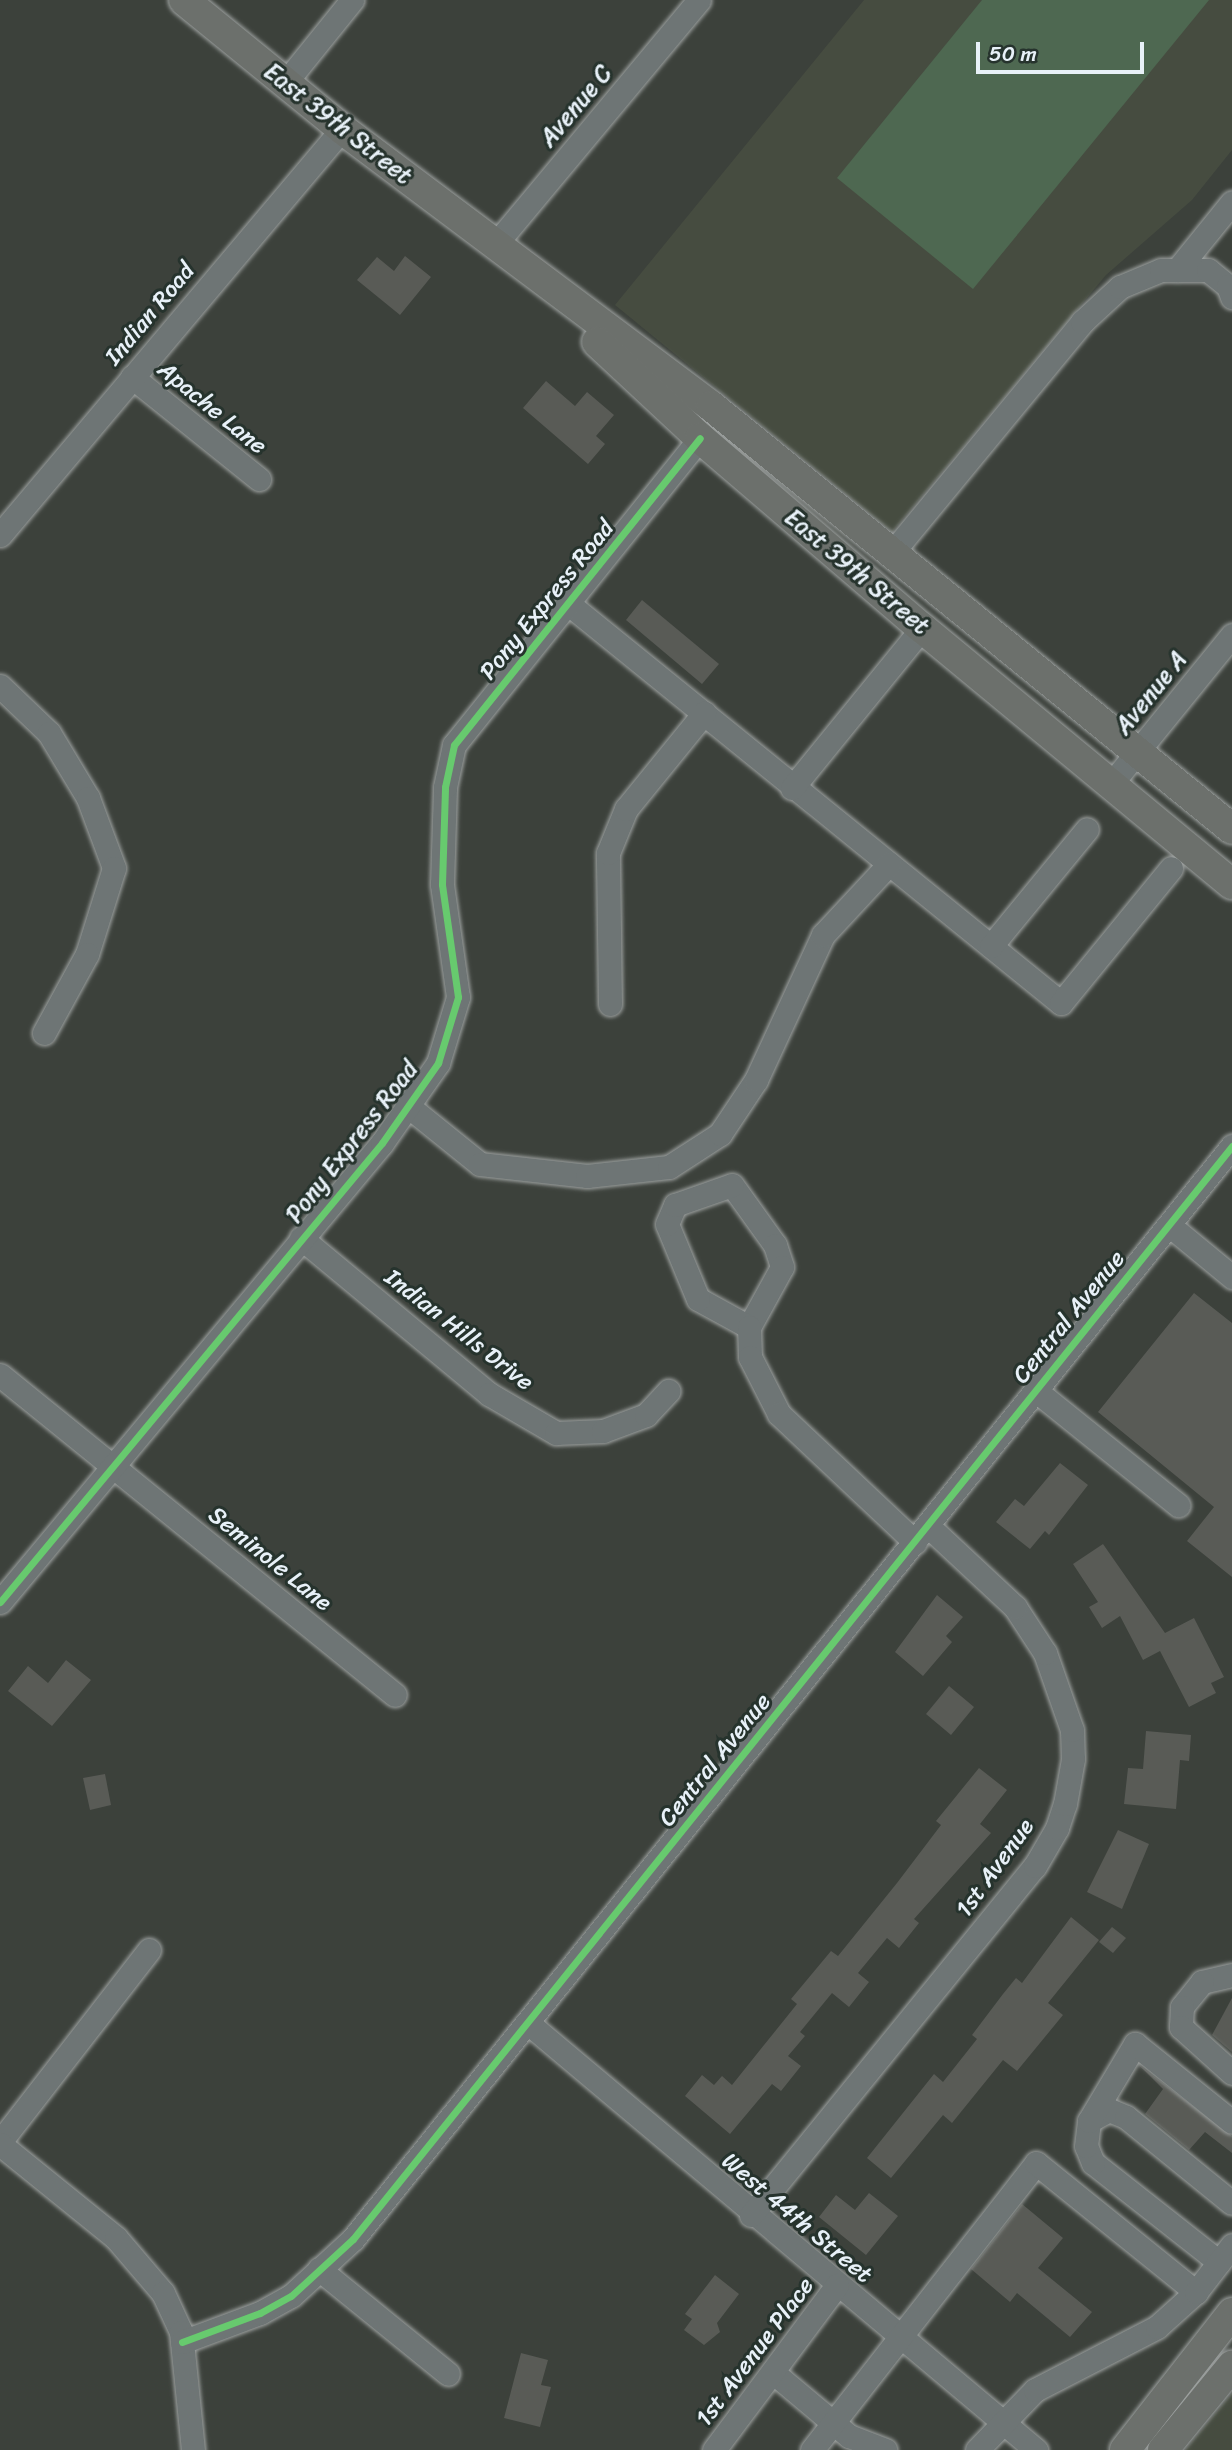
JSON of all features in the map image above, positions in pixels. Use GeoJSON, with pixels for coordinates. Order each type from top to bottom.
{"type":"FeatureCollection","features":[{"type":"Feature","properties":{"kind":"main road","name":"East 39th Street"},"geometry":{"type":"LineString","coordinates":[[184,0],[342,129],[494,246],[711,406],[891,554],[1139,750],[1232,829]]}},
{"type":"Feature","properties":{"kind":"main road","name":"East 39th Street"},"geometry":{"type":"LineString","coordinates":[[494,246],[699,438],[922,628],[1232,884]]}},
{"type":"Feature","properties":{"kind":"main road"},"geometry":{"type":"LineString","coordinates":[[1125,2450],[1232,2313]]}},
{"type":"Feature","properties":{"kind":"main road"},"geometry":{"type":"LineString","coordinates":[[1163,2450],[1232,2367]]}},
{"type":"Feature","properties":{"kind":"street"},"geometry":{"type":"LineString","coordinates":[[285,83],[352,0]]}},
{"type":"Feature","properties":{"kind":"street","name":"Avenue C"},"geometry":{"type":"LineString","coordinates":[[494,246],[699,0]]}},
{"type":"Feature","properties":{"kind":"street","name":"Indian Road"},"geometry":{"type":"LineString","coordinates":[[0,535],[342,129]]}},
{"type":"Feature","properties":{"kind":"street"},"geometry":{"type":"LineString","coordinates":[[1177,270],[1232,202]]}},
{"type":"Feature","properties":{"kind":"street"},"geometry":{"type":"LineString","coordinates":[[891,554],[1082,323],[1120,287],[1161,270],[1208,270],[1228,286],[1232,297]]}},
{"type":"Feature","properties":{"kind":"street","name":"Apache Lane"},"geometry":{"type":"LineString","coordinates":[[132,377],[259,479]]}},
{"type":"Feature","properties":{"kind":"street","name":"Pony Express Road"},"geometry":{"type":"LineString","coordinates":[[0,1602],[301,1238],[408,1106],[438,1063],[458,997],[442,884],[445,788],[454,745],[569,605],[699,438]]}},
{"type":"Feature","properties":{"kind":"street"},"geometry":{"type":"LineString","coordinates":[[569,605],[1061,1003],[1171,868]]}},
{"type":"Feature","properties":{"kind":"street"},"geometry":{"type":"LineString","coordinates":[[792,788],[922,628]]}},
{"type":"Feature","properties":{"kind":"street","name":"Avenue A"},"geometry":{"type":"LineString","coordinates":[[1111,783],[1228,647]]}},
{"type":"Feature","properties":{"kind":"street"},"geometry":{"type":"LineString","coordinates":[[0,685],[50,733],[89,798],[114,868],[87,954],[44,1033]]}},
{"type":"Feature","properties":{"kind":"street"},"geometry":{"type":"LineString","coordinates":[[610,1004],[608,853],[626,809],[704,713]]}},
{"type":"Feature","properties":{"kind":"street"},"geometry":{"type":"LineString","coordinates":[[991,946],[1087,829]]}},
{"type":"Feature","properties":{"kind":"street"},"geometry":{"type":"LineString","coordinates":[[408,1106],[480,1164],[587,1176],[669,1167],[720,1134],[756,1080],[823,935],[889,864]]}},
{"type":"Feature","properties":{"kind":"street","name":"Central Avenue"},"geometry":{"type":"LineString","coordinates":[[182,2342],[260,2313],[291,2296],[353,2239],[1232,1146]]}},
{"type":"Feature","properties":{"kind":"street"},"geometry":{"type":"LineString","coordinates":[[732,1185],[775,1245],[782,1267],[749,1327],[698,1299],[667,1224],[674,1205],[732,1185]]}},
{"type":"Feature","properties":{"kind":"street"},"geometry":{"type":"LineString","coordinates":[[1169,1225],[1232,1277]]}},
{"type":"Feature","properties":{"kind":"street","name":"Indian Hills Drive"},"geometry":{"type":"LineString","coordinates":[[301,1238],[489,1394],[556,1433],[603,1431],[646,1415],[668,1391]]}},
{"type":"Feature","properties":{"kind":"street","name":"1st Avenue"},"geometry":{"type":"LineString","coordinates":[[749,1327],[750,1357],[779,1414],[922,1534],[1015,1607],[1045,1653],[1072,1730],[1073,1759],[1065,1804],[1057,1828],[1035,1866],[751,2215]]}},
{"type":"Feature","properties":{"kind":"street","name":"Seminole Lane"},"geometry":{"type":"LineString","coordinates":[[0,1374],[395,1695]]}},
{"type":"Feature","properties":{"kind":"street"},"geometry":{"type":"LineString","coordinates":[[1035,1390],[1178,1505]]}},
{"type":"Feature","properties":{"kind":"street"},"geometry":{"type":"LineString","coordinates":[[149,1950],[0,2143],[116,2238],[163,2293],[182,2342],[193,2450]]}},
{"type":"Feature","properties":{"kind":"street"},"geometry":{"type":"LineString","coordinates":[[1232,1975],[1202,1982],[1182,2007],[1181,2027],[1232,2073]]}},
{"type":"Feature","properties":{"kind":"street","name":"West 44th Street"},"geometry":{"type":"LineString","coordinates":[[527,2023],[751,2215],[1036,2450]]}},
{"type":"Feature","properties":{"kind":"street"},"geometry":{"type":"LineString","coordinates":[[977,2450],[1035,2390],[1157,2327],[1196,2292],[1225,2253],[1093,2163],[1086,2146],[1089,2121],[1135,2044],[1232,2122]]}},
{"type":"Feature","properties":{"kind":"street"},"geometry":{"type":"LineString","coordinates":[[1089,2121],[1110,2110],[1126,2117],[1232,2203]]}},
{"type":"Feature","properties":{"kind":"street"},"geometry":{"type":"LineString","coordinates":[[812,2450],[1036,2163],[1196,2292]]}},
{"type":"Feature","properties":{"kind":"street"},"geometry":{"type":"LineString","coordinates":[[319,2269],[448,2374]]}},
{"type":"Feature","properties":{"kind":"street","name":"1st Avenue Place"},"geometry":{"type":"LineString","coordinates":[[714,2450],[775,2374],[837,2285]]}},
{"type":"Feature","properties":{"kind":"street"},"geometry":{"type":"LineString","coordinates":[[775,2374],[849,2436],[885,2450]]}},
{"type":"Feature","properties":{"kind":"shaded area"},"geometry":{"type":"Polygon","coordinates":[[[864,0],[1232,0],[1232,150],[1192,200],[1106,275],[892,532],[615,305],[864,0]]]}},
{"type":"Feature","properties":{"kind":"shaded area"},"geometry":{"type":"Polygon","coordinates":[[[1232,2393],[1232,2450],[1185,2450],[1232,2393]]]}},
{"type":"Feature","properties":{"kind":"green space"},"geometry":{"type":"Polygon","coordinates":[[[982,0],[1209,0],[973,289],[837,178],[982,0]]]}},
{"type":"Feature","properties":{"kind":"building"},"geometry":{"type":"Polygon","coordinates":[[[405,256],[431,277],[400,315],[357,280],[377,257],[394,271],[405,256]]]}},
{"type":"Feature","properties":{"kind":"building"},"geometry":{"type":"Polygon","coordinates":[[[546,381],[575,406],[587,392],[614,415],[596,436],[605,444],[588,464],[523,408],[546,381]]]}},
{"type":"Feature","properties":{"kind":"building"},"geometry":{"type":"Polygon","coordinates":[[[642,600],[719,664],[702,684],[626,620],[642,600]]]}},
{"type":"Feature","properties":{"kind":"building"},"geometry":{"type":"Polygon","coordinates":[[[1194,1293],[1232,1323],[1232,1577],[1187,1541],[1214,1507],[1098,1412],[1194,1293]]]}},
{"type":"Feature","properties":{"kind":"building"},"geometry":{"type":"Polygon","coordinates":[[[1060,1463],[1088,1485],[1049,1535],[1045,1531],[1030,1549],[996,1522],[1015,1499],[1024,1506],[1060,1463]]]}},
{"type":"Feature","properties":{"kind":"building"},"geometry":{"type":"Polygon","coordinates":[[[1103,1544],[1165,1633],[1194,1618],[1224,1677],[1211,1683],[1216,1693],[1189,1707],[1160,1651],[1143,1660],[1120,1616],[1102,1628],[1089,1607],[1098,1602],[1073,1564],[1103,1544]]]}},
{"type":"Feature","properties":{"kind":"building"},"geometry":{"type":"Polygon","coordinates":[[[937,1595],[963,1617],[946,1636],[952,1642],[923,1676],[895,1652],[937,1595]]]}},
{"type":"Feature","properties":{"kind":"building"},"geometry":{"type":"Polygon","coordinates":[[[66,1660],[91,1680],[52,1726],[8,1691],[28,1666],[48,1683],[66,1660]]]}},
{"type":"Feature","properties":{"kind":"building"},"geometry":{"type":"Polygon","coordinates":[[[949,1686],[974,1707],[951,1735],[926,1714],[949,1686]]]}},
{"type":"Feature","properties":{"kind":"building"},"geometry":{"type":"Polygon","coordinates":[[[1146,1731],[1191,1735],[1189,1761],[1180,1760],[1176,1809],[1124,1804],[1128,1768],[1143,1769],[1146,1731]]]}},
{"type":"Feature","properties":{"kind":"building"},"geometry":{"type":"Polygon","coordinates":[[[979,1768],[1007,1790],[980,1824],[991,1833],[914,1919],[919,1923],[899,1948],[887,1938],[858,1973],[869,1982],[849,2007],[832,1993],[800,2032],[805,2036],[788,2056],[801,2066],[781,2091],[772,2084],[730,2134],[685,2096],[702,2075],[714,2085],[722,2076],[732,2085],[797,2004],[791,1999],[831,1951],[838,1956],[941,1825],[936,1821],[979,1768]]]}},
{"type":"Feature","properties":{"kind":"building"},"geometry":{"type":"Polygon","coordinates":[[[105,1774],[111,1805],[90,1810],[83,1778],[105,1774]]]}},
{"type":"Feature","properties":{"kind":"building"},"geometry":{"type":"Polygon","coordinates":[[[1118,1830],[1149,1844],[1122,1909],[1087,1892],[1118,1830]]]}},
{"type":"Feature","properties":{"kind":"building"},"geometry":{"type":"Polygon","coordinates":[[[1071,1917],[1099,1940],[1048,2003],[1063,2015],[1017,2071],[1003,2060],[952,2123],[943,2115],[891,2178],[867,2158],[934,2074],[943,2082],[977,2039],[972,2035],[1003,1994],[1016,1978],[1022,1983],[1071,1917]]]}},
{"type":"Feature","properties":{"kind":"building"},"geometry":{"type":"Polygon","coordinates":[[[1112,1927],[1126,1938],[1113,1953],[1099,1942],[1112,1927]]]}},
{"type":"Feature","properties":{"kind":"building"},"geometry":{"type":"Polygon","coordinates":[[[1232,1998],[1232,2052],[1212,2035],[1232,1998]]]}},
{"type":"Feature","properties":{"kind":"building"},"geometry":{"type":"Polygon","coordinates":[[[1139,2065],[1232,2136],[1232,2153],[1205,2132],[1189,2150],[1145,2114],[1163,2089],[1139,2065]]]}},
{"type":"Feature","properties":{"kind":"building"},"geometry":{"type":"Polygon","coordinates":[[[869,2193],[898,2216],[866,2255],[819,2217],[836,2195],[855,2210],[869,2193]]]}},
{"type":"Feature","properties":{"kind":"building"},"geometry":{"type":"Polygon","coordinates":[[[1022,2204],[1063,2238],[1038,2268],[1092,2312],[1070,2337],[1017,2293],[1010,2302],[971,2269],[1022,2204]]]}},
{"type":"Feature","properties":{"kind":"building"},"geometry":{"type":"Polygon","coordinates":[[[715,2275],[739,2294],[717,2323],[720,2332],[704,2345],[684,2330],[692,2319],[685,2314],[715,2275]]]}},
{"type":"Feature","properties":{"kind":"building"},"geometry":{"type":"Polygon","coordinates":[[[521,2353],[548,2360],[541,2385],[551,2387],[540,2427],[504,2418],[521,2353]]]}},
{"type":"Feature","properties":{"kind":"cycle path"},"geometry":{"type":"LineString","coordinates":[[0,1602],[382,1143],[438,1063],[458,997],[442,884],[445,787],[454,745],[700,438]]}},
{"type":"Feature","properties":{"kind":"cycle path"},"geometry":{"type":"LineString","coordinates":[[182,2342],[260,2313],[291,2296],[353,2239],[1232,1146]]}}]}
